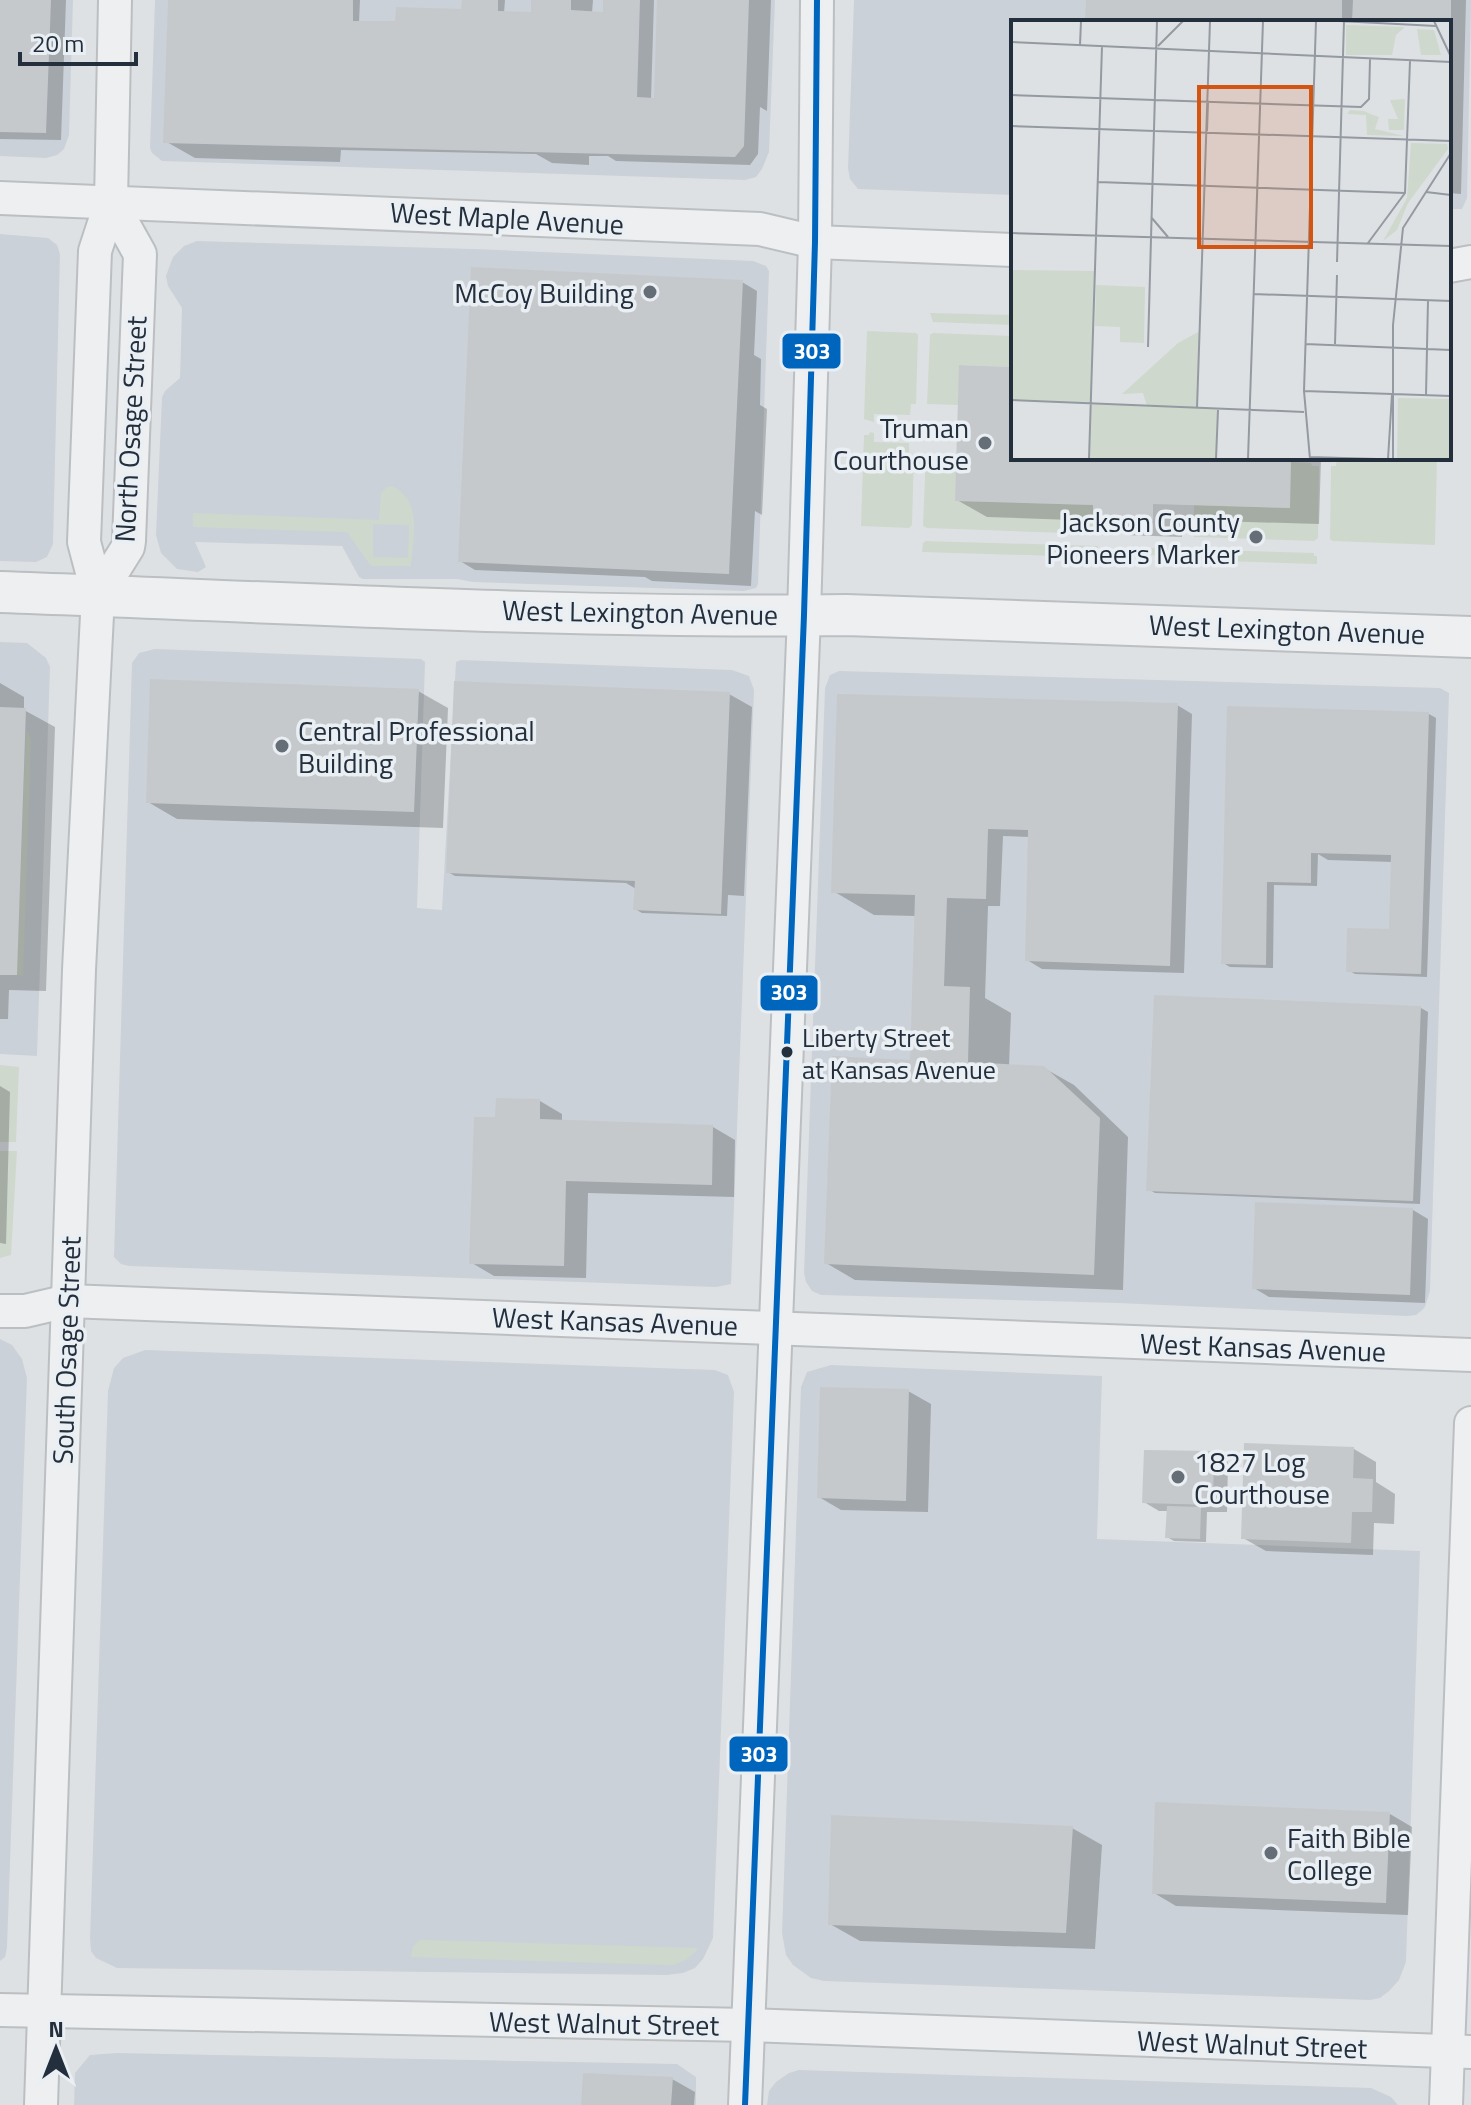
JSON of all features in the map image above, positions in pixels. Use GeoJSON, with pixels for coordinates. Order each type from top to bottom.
{"type":"FeatureCollection","features":[{"type":"Feature","properties":{"kind":"street","name":"North Osage Street"},"geometry":{"type":"LineString","coordinates":[[98,595],[84,542],[95,251],[111,202],[115,0]]}},
{"type":"Feature","properties":{"kind":"street"},"geometry":{"type":"LineString","coordinates":[[745,2105],[804,615],[815,242],[817,0]]}},
{"type":"Feature","properties":{"kind":"street","name":"West Maple Avenue"},"geometry":{"type":"LineString","coordinates":[[0,198],[760,229],[815,242],[1011,250]]}},
{"type":"Feature","properties":{"kind":"street","name":"North Osage Street"},"geometry":{"type":"LineString","coordinates":[[98,595],[129,541],[140,254],[111,202]]}},
{"type":"Feature","properties":{"kind":"street"},"geometry":{"type":"LineString","coordinates":[[1451,266],[1471,262]]}},
{"type":"Feature","properties":{"kind":"street","name":"West Lexington Avenue"},"geometry":{"type":"LineString","coordinates":[[0,592],[436,608],[893,616],[1471,637]]}},
{"type":"Feature","properties":{"kind":"street","name":"South Osage Street"},"geometry":{"type":"LineString","coordinates":[[41,2105],[79,970],[98,595]]}},
{"type":"Feature","properties":{"kind":"street","name":"West Kansas Avenue"},"geometry":{"type":"LineString","coordinates":[[0,1311],[25,1311],[68,1301],[1471,1355]]}},
{"type":"Feature","properties":{"kind":"street"},"geometry":{"type":"LineString","coordinates":[[1446,2105],[1460,2051],[1471,1423]]}},
{"type":"Feature","properties":{"kind":"street","name":"West Walnut Street"},"geometry":{"type":"LineString","coordinates":[[0,2010],[749,2025],[1460,2051]]}},
{"type":"Feature","properties":{"kind":"shaded area"},"geometry":{"type":"Polygon","coordinates":[[[0,0],[73,0],[69,135],[64,149],[57,155],[46,158],[0,156],[0,0]]]}},
{"type":"Feature","properties":{"kind":"shaded area"},"geometry":{"type":"Polygon","coordinates":[[[155,0],[775,0],[769,152],[756,177],[745,180],[162,161],[150,148],[155,0]]]}},
{"type":"Feature","properties":{"kind":"shaded area"},"geometry":{"type":"Polygon","coordinates":[[[854,0],[1471,0],[1467,198],[1462,209],[1451,209],[1451,20],[1011,20],[1011,195],[858,189],[850,179],[854,0]]]}},
{"type":"Feature","properties":{"kind":"shaded area"},"geometry":{"type":"Polygon","coordinates":[[[0,234],[48,238],[57,245],[60,254],[53,544],[47,557],[36,562],[0,561],[0,234]]]}},
{"type":"Feature","properties":{"kind":"shaded area"},"geometry":{"type":"Polygon","coordinates":[[[197,241],[753,261],[766,266],[769,271],[756,588],[744,591],[457,579],[363,579],[342,546],[195,542],[206,567],[198,572],[177,569],[161,553],[156,535],[162,397],[180,378],[182,308],[168,286],[166,276],[173,257],[184,246],[197,241]]]}},
{"type":"Feature","properties":{"kind":"shaded area"},"geometry":{"type":"Polygon","coordinates":[[[930,313],[1011,315],[1011,325],[933,322],[930,313]]]}},
{"type":"Feature","properties":{"kind":"shaded area"},"geometry":{"type":"Polygon","coordinates":[[[867,331],[918,335],[916,404],[911,404],[910,415],[874,414],[874,422],[864,419],[867,331]]]}},
{"type":"Feature","properties":{"kind":"shaded area"},"geometry":{"type":"Polygon","coordinates":[[[930,335],[1011,336],[1011,367],[960,365],[958,405],[927,404],[930,335]]]}},
{"type":"Feature","properties":{"kind":"shaded area"},"geometry":{"type":"Polygon","coordinates":[[[874,433],[874,442],[909,443],[909,454],[914,455],[912,525],[909,528],[861,526],[864,435],[874,433]]]}},
{"type":"Feature","properties":{"kind":"shaded area"},"geometry":{"type":"Polygon","coordinates":[[[926,455],[957,456],[956,501],[1093,505],[1093,534],[927,528],[923,526],[926,455]]]}},
{"type":"Feature","properties":{"kind":"shaded area"},"geometry":{"type":"Polygon","coordinates":[[[1337,460],[1437,460],[1435,545],[1330,539],[1331,466],[1336,466],[1337,460]]]}},
{"type":"Feature","properties":{"kind":"shaded area"},"geometry":{"type":"Polygon","coordinates":[[[1291,462],[1319,466],[1318,538],[1314,541],[1194,537],[1194,505],[1289,508],[1291,462]]]}},
{"type":"Feature","properties":{"kind":"shaded area"},"geometry":{"type":"Polygon","coordinates":[[[392,486],[402,493],[412,511],[411,566],[371,566],[347,532],[193,527],[193,513],[379,520],[381,493],[392,486]],[[373,524],[373,557],[408,558],[409,525],[373,524]]]}},
{"type":"Feature","properties":{"kind":"shaded area"},"geometry":{"type":"Polygon","coordinates":[[[926,541],[1098,546],[1098,553],[1088,557],[922,552],[926,541]]]}},
{"type":"Feature","properties":{"kind":"shaded area"},"geometry":{"type":"Polygon","coordinates":[[[1146,548],[1314,553],[1317,564],[1156,559],[1154,555],[1146,555],[1146,548]]]}},
{"type":"Feature","properties":{"kind":"shaded area"},"geometry":{"type":"Polygon","coordinates":[[[0,642],[27,643],[46,658],[50,667],[37,1056],[0,1054],[0,642]]]}},
{"type":"Feature","properties":{"kind":"shaded area"},"geometry":{"type":"Polygon","coordinates":[[[155,649],[421,659],[425,662],[417,908],[442,910],[456,662],[732,670],[749,676],[754,690],[731,1284],[716,1287],[129,1266],[121,1264],[114,1257],[132,663],[139,653],[155,649]]]}},
{"type":"Feature","properties":{"kind":"shaded area"},"geometry":{"type":"Polygon","coordinates":[[[839,671],[1440,688],[1449,693],[1430,1291],[1421,1311],[1407,1316],[1118,1303],[821,1295],[812,1291],[804,1273],[825,688],[830,675],[839,671]]]}},
{"type":"Feature","properties":{"kind":"shaded area"},"geometry":{"type":"Polygon","coordinates":[[[26,730],[31,737],[23,976],[17,975],[26,730]]]}},
{"type":"Feature","properties":{"kind":"shaded area"},"geometry":{"type":"Polygon","coordinates":[[[0,1065],[19,1067],[16,1142],[0,1142],[0,1065]]]}},
{"type":"Feature","properties":{"kind":"shaded area"},"geometry":{"type":"Polygon","coordinates":[[[0,1151],[17,1151],[11,1255],[0,1258],[0,1151]]]}},
{"type":"Feature","properties":{"kind":"shaded area"},"geometry":{"type":"Polygon","coordinates":[[[0,1339],[12,1345],[22,1359],[27,1378],[7,1948],[5,1957],[0,1961],[0,1339]]]}},
{"type":"Feature","properties":{"kind":"shaded area"},"geometry":{"type":"Polygon","coordinates":[[[145,1350],[715,1370],[728,1375],[734,1392],[713,1938],[695,1968],[667,1975],[117,1968],[96,1958],[91,1951],[90,1939],[108,1391],[114,1368],[123,1358],[145,1350]]]}},
{"type":"Feature","properties":{"kind":"shaded area"},"geometry":{"type":"Polygon","coordinates":[[[831,1365],[1102,1376],[1097,1539],[1420,1551],[1406,1962],[1399,1980],[1389,1991],[1380,1998],[1370,2000],[824,1981],[811,1978],[793,1965],[786,1955],[782,1933],[801,1387],[807,1372],[831,1365]]]}},
{"type":"Feature","properties":{"kind":"shaded area"},"geometry":{"type":"Polygon","coordinates":[[[420,1940],[699,1948],[686,1960],[673,1965],[411,1957],[413,1946],[420,1940]]]}},
{"type":"Feature","properties":{"kind":"shaded area"},"geometry":{"type":"Polygon","coordinates":[[[117,2053],[677,2064],[696,2077],[696,2105],[74,2105],[75,2073],[90,2055],[117,2053]]]}},
{"type":"Feature","properties":{"kind":"shaded area"},"geometry":{"type":"Polygon","coordinates":[[[799,2070],[1371,2088],[1391,2097],[1398,2105],[767,2105],[769,2091],[776,2082],[799,2070]]]}},
{"type":"Feature","properties":{"kind":"building"},"geometry":{"type":"Polygon","coordinates":[[[0,0],[51,0],[46,133],[0,132],[0,0]]]}},
{"type":"Feature","properties":{"kind":"building"},"geometry":{"type":"Polygon","coordinates":[[[168,0],[353,0],[353,21],[395,21],[396,7],[461,9],[462,0],[498,0],[498,11],[531,12],[531,0],[571,0],[571,10],[603,12],[603,0],[640,0],[637,97],[654,98],[657,0],[749,0],[744,146],[735,157],[163,143],[168,0]]]}},
{"type":"Feature","properties":{"kind":"building"},"geometry":{"type":"Polygon","coordinates":[[[1086,0],[1342,0],[1342,20],[1085,20],[1086,0]]]}},
{"type":"Feature","properties":{"kind":"building"},"geometry":{"type":"Polygon","coordinates":[[[1353,0],[1451,0],[1451,20],[1352,20],[1353,0]]]}},
{"type":"Feature","properties":{"kind":"building"},"geometry":{"type":"Polygon","coordinates":[[[471,267],[743,280],[729,574],[458,562],[471,267]]]}},
{"type":"Feature","properties":{"kind":"building","name":"Truman Courthouse"},"geometry":{"type":"Polygon","coordinates":[[[959,365],[1011,367],[1011,460],[1291,460],[1290,508],[1153,504],[1153,521],[1093,519],[1093,505],[955,501],[959,365]]]}},
{"type":"Feature","properties":{"kind":"building","name":"Central Professional Building"},"geometry":{"type":"Polygon","coordinates":[[[150,679],[419,689],[414,812],[146,803],[150,679]]]}},
{"type":"Feature","properties":{"kind":"building"},"geometry":{"type":"Polygon","coordinates":[[[454,681],[730,692],[721,914],[633,910],[635,881],[446,873],[454,681]]]}},
{"type":"Feature","properties":{"kind":"building"},"geometry":{"type":"Polygon","coordinates":[[[837,694],[1178,703],[1170,966],[1025,961],[1028,830],[988,829],[986,899],[947,898],[944,986],[970,987],[968,1062],[1044,1066],[1100,1118],[1094,1275],[824,1264],[832,1056],[910,1060],[915,895],[831,893],[837,694]]]}},
{"type":"Feature","properties":{"kind":"building"},"geometry":{"type":"Polygon","coordinates":[[[1227,706],[1429,712],[1421,974],[1346,972],[1347,928],[1389,929],[1391,855],[1311,853],[1311,883],[1267,882],[1266,965],[1221,964],[1227,706]]]}},
{"type":"Feature","properties":{"kind":"building"},"geometry":{"type":"Polygon","coordinates":[[[0,707],[26,708],[17,975],[0,975],[0,707]]]}},
{"type":"Feature","properties":{"kind":"building"},"geometry":{"type":"Polygon","coordinates":[[[1154,995],[1421,1006],[1413,1201],[1146,1191],[1154,995]]]}},
{"type":"Feature","properties":{"kind":"building"},"geometry":{"type":"Polygon","coordinates":[[[496,1098],[540,1099],[540,1119],[713,1125],[712,1185],[566,1181],[564,1266],[469,1264],[474,1117],[495,1117],[496,1098]]]}},
{"type":"Feature","properties":{"kind":"building"},"geometry":{"type":"Polygon","coordinates":[[[1255,1202],[1413,1208],[1410,1295],[1252,1289],[1255,1202]]]}},
{"type":"Feature","properties":{"kind":"building"},"geometry":{"type":"Polygon","coordinates":[[[820,1387],[909,1389],[906,1501],[817,1498],[820,1387]]]}},
{"type":"Feature","properties":{"kind":"building"},"geometry":{"type":"Polygon","coordinates":[[[1244,1443],[1354,1447],[1353,1478],[1373,1479],[1372,1512],[1352,1512],[1351,1543],[1241,1539],[1244,1443]]]}},
{"type":"Feature","properties":{"kind":"building","name":"1827 Log Courthouse"},"geometry":{"type":"Polygon","coordinates":[[[1144,1450],[1214,1451],[1213,1505],[1142,1503],[1144,1450]]]}},
{"type":"Feature","properties":{"kind":"building"},"geometry":{"type":"Polygon","coordinates":[[[1167,1506],[1201,1507],[1200,1539],[1165,1538],[1167,1506]]]}},
{"type":"Feature","properties":{"kind":"building","name":"Faith Bible College"},"geometry":{"type":"Polygon","coordinates":[[[1155,1802],[1390,1812],[1386,1903],[1152,1894],[1155,1802]]]}},
{"type":"Feature","properties":{"kind":"building"},"geometry":{"type":"Polygon","coordinates":[[[831,1815],[1073,1826],[1066,1933],[828,1925],[831,1815]]]}},
{"type":"Feature","properties":{"kind":"building"},"geometry":{"type":"Polygon","coordinates":[[[583,2073],[673,2077],[671,2105],[581,2105],[583,2073]]]}},
{"type":"Feature","properties":{"kind":"transit line","name":"303"},"geometry":{"type":"LineString","coordinates":[[745,2105],[804,615],[815,242],[817,0]]}},
{"type":"Feature","properties":{"kind":"place","name":"McCoy Building"},"geometry":{"type":"Point","coordinates":[650,292]}},
{"type":"Feature","properties":{"kind":"place","name":"Truman Courthouse"},"geometry":{"type":"Point","coordinates":[985,443]}},
{"type":"Feature","properties":{"kind":"place","name":"Jackson County Pioneers Marker"},"geometry":{"type":"Point","coordinates":[1256,537]}},
{"type":"Feature","properties":{"kind":"place","name":"Central Professional Building"},"geometry":{"type":"Point","coordinates":[282,746]}},
{"type":"Feature","properties":{"kind":"place","name":"Liberty Street at Kansas Avenue"},"geometry":{"type":"Point","coordinates":[787,1052]}},
{"type":"Feature","properties":{"kind":"place","name":"1827 Log Courthouse"},"geometry":{"type":"Point","coordinates":[1178,1477]}},
{"type":"Feature","properties":{"kind":"place","name":"Faith Bible College"},"geometry":{"type":"Point","coordinates":[1271,1853]}}]}
